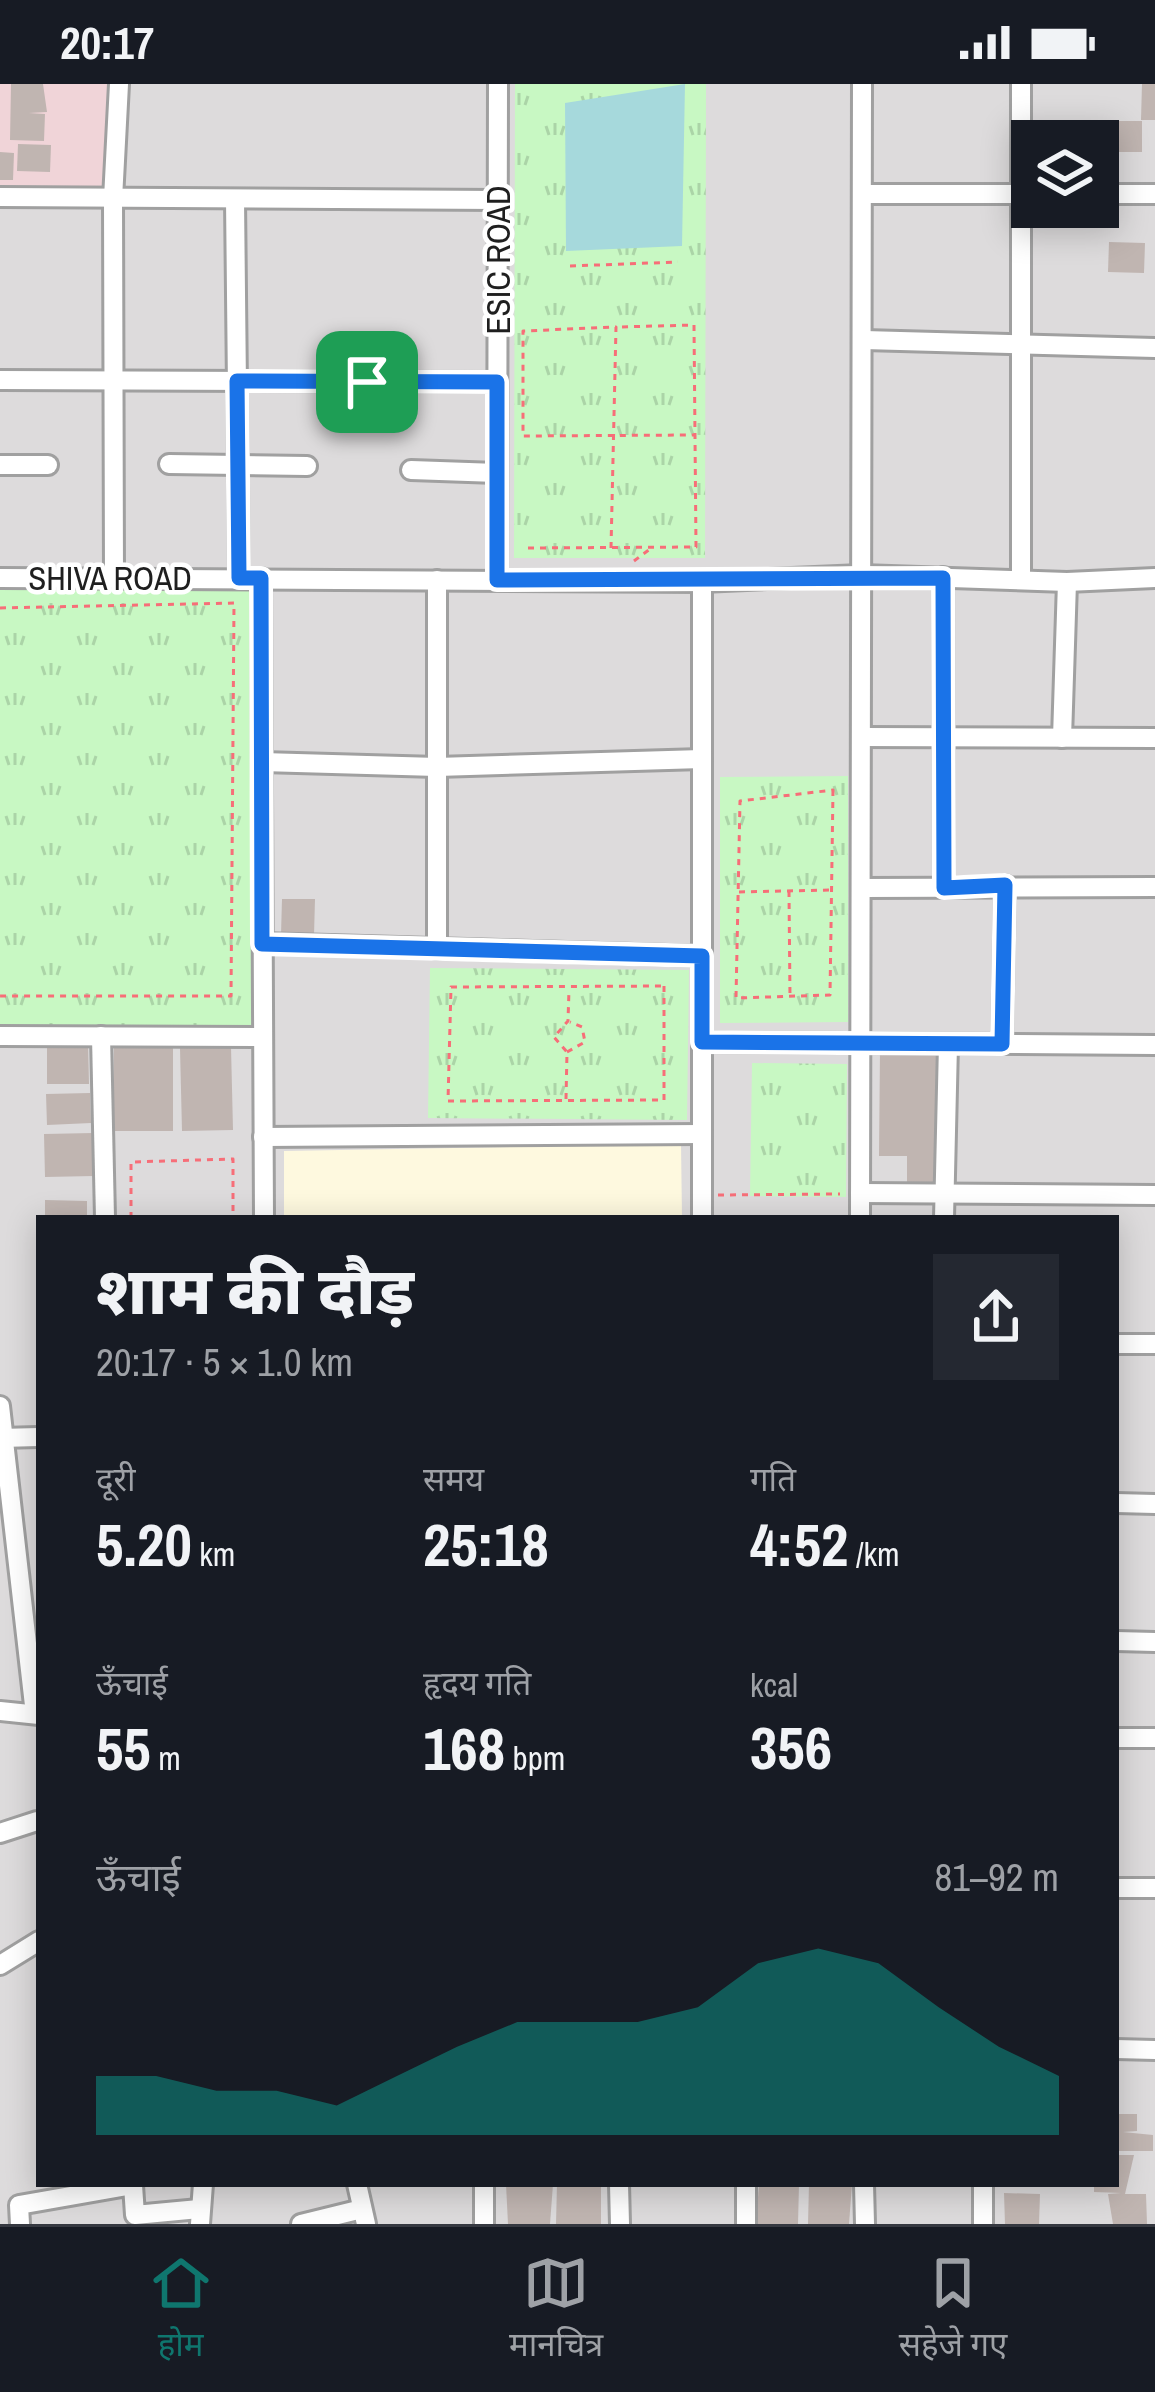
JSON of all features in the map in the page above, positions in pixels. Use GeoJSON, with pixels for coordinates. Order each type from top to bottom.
{"type":"FeatureCollection","features":[{"type":"Feature","properties":{"kind":"street"},"geometry":{"type":"LineString","coordinates":[[114,578],[113,199],[119,84]]}},
{"type":"Feature","properties":{"kind":"street","name":"ESIC ROAD"},"geometry":{"type":"LineString","coordinates":[[497,580],[498,84]]}},
{"type":"Feature","properties":{"kind":"street"},"geometry":{"type":"LineString","coordinates":[[860,1215],[862,84]]}},
{"type":"Feature","properties":{"kind":"street"},"geometry":{"type":"LineString","coordinates":[[1021,84],[1023,120]]}},
{"type":"Feature","properties":{"kind":"street"},"geometry":{"type":"LineString","coordinates":[[862,194],[1011,194]]}},
{"type":"Feature","properties":{"kind":"street"},"geometry":{"type":"LineString","coordinates":[[1119,194],[1155,194]]}},
{"type":"Feature","properties":{"kind":"street"},"geometry":{"type":"LineString","coordinates":[[0,197],[498,200]]}},
{"type":"Feature","properties":{"kind":"street"},"geometry":{"type":"LineString","coordinates":[[235,199],[239,578]]}},
{"type":"Feature","properties":{"kind":"street"},"geometry":{"type":"LineString","coordinates":[[1021,577],[1025,228]]}},
{"type":"Feature","properties":{"kind":"street"},"geometry":{"type":"LineString","coordinates":[[864,340],[1155,348]]}},
{"type":"Feature","properties":{"kind":"street"},"geometry":{"type":"LineString","coordinates":[[0,380],[497,382]]}},
{"type":"Feature","properties":{"kind":"street"},"geometry":{"type":"LineString","coordinates":[[170,464],[308,466]]}},
{"type":"Feature","properties":{"kind":"street"},"geometry":{"type":"LineString","coordinates":[[0,465],[48,465]]}},
{"type":"Feature","properties":{"kind":"street"},"geometry":{"type":"LineString","coordinates":[[411,470],[497,473]]}},
{"type":"Feature","properties":{"kind":"street","name":"SHIVA ROAD"},"geometry":{"type":"LineString","coordinates":[[0,578],[702,582],[861,575],[1067,582],[1155,578]]}},
{"type":"Feature","properties":{"kind":"street"},"geometry":{"type":"LineString","coordinates":[[261,578],[264,1215]]}},
{"type":"Feature","properties":{"kind":"street"},"geometry":{"type":"LineString","coordinates":[[943,578],[944,888]]}},
{"type":"Feature","properties":{"kind":"street"},"geometry":{"type":"LineString","coordinates":[[437,580],[437,949]]}},
{"type":"Feature","properties":{"kind":"street"},"geometry":{"type":"LineString","coordinates":[[702,582],[702,1215]]}},
{"type":"Feature","properties":{"kind":"street"},"geometry":{"type":"LineString","coordinates":[[1062,738],[1067,582]]}},
{"type":"Feature","properties":{"kind":"street"},"geometry":{"type":"LineString","coordinates":[[861,737],[1155,738]]}},
{"type":"Feature","properties":{"kind":"street"},"geometry":{"type":"LineString","coordinates":[[262,762],[437,767],[702,759]]}},
{"type":"Feature","properties":{"kind":"street"},"geometry":{"type":"LineString","coordinates":[[1002,1044],[1005,885]]}},
{"type":"Feature","properties":{"kind":"street"},"geometry":{"type":"LineString","coordinates":[[861,888],[1155,886]]}},
{"type":"Feature","properties":{"kind":"street"},"geometry":{"type":"LineString","coordinates":[[262,944],[702,956]]}},
{"type":"Feature","properties":{"kind":"street"},"geometry":{"type":"LineString","coordinates":[[0,1036],[263,1037]]}},
{"type":"Feature","properties":{"kind":"street"},"geometry":{"type":"LineString","coordinates":[[101,1036],[105,1215]]}},
{"type":"Feature","properties":{"kind":"street"},"geometry":{"type":"LineString","coordinates":[[702,1042],[1155,1045]]}},
{"type":"Feature","properties":{"kind":"street"},"geometry":{"type":"LineString","coordinates":[[944,1215],[948,1044]]}},
{"type":"Feature","properties":{"kind":"street"},"geometry":{"type":"LineString","coordinates":[[263,1137],[702,1134]]}},
{"type":"Feature","properties":{"kind":"street"},"geometry":{"type":"LineString","coordinates":[[860,1193],[1155,1195]]}},
{"type":"Feature","properties":{"kind":"street"},"geometry":{"type":"LineString","coordinates":[[1119,1344],[1155,1345]]}},
{"type":"Feature","properties":{"kind":"street"},"geometry":{"type":"LineString","coordinates":[[0,1406],[36,1707]]}},
{"type":"Feature","properties":{"kind":"street"},"geometry":{"type":"LineString","coordinates":[[2,1438],[36,1437]]}},
{"type":"Feature","properties":{"kind":"street"},"geometry":{"type":"LineString","coordinates":[[1119,1503],[1155,1504]]}},
{"type":"Feature","properties":{"kind":"street"},"geometry":{"type":"LineString","coordinates":[[1119,1641],[1155,1642]]}},
{"type":"Feature","properties":{"kind":"street"},"geometry":{"type":"LineString","coordinates":[[0,1711],[36,1715]]}},
{"type":"Feature","properties":{"kind":"street"},"geometry":{"type":"LineString","coordinates":[[1119,1738],[1155,1738]]}},
{"type":"Feature","properties":{"kind":"street"},"geometry":{"type":"LineString","coordinates":[[0,1833],[36,1823]]}},
{"type":"Feature","properties":{"kind":"street"},"geometry":{"type":"LineString","coordinates":[[1119,1888],[1155,1888]]}},
{"type":"Feature","properties":{"kind":"street"},"geometry":{"type":"LineString","coordinates":[[0,1966],[36,1943]]}},
{"type":"Feature","properties":{"kind":"street"},"geometry":{"type":"LineString","coordinates":[[1119,2049],[1155,2050]]}},
{"type":"Feature","properties":{"kind":"street"},"geometry":{"type":"LineString","coordinates":[[20,2224],[19,2205],[122,2187]]}},
{"type":"Feature","properties":{"kind":"street"},"geometry":{"type":"LineString","coordinates":[[133,2187],[135,2215],[200,2216]]}},
{"type":"Feature","properties":{"kind":"street"},"geometry":{"type":"LineString","coordinates":[[301,2224],[364,2217],[358,2187]]}},
{"type":"Feature","properties":{"kind":"street"},"geometry":{"type":"LineString","coordinates":[[484,2187],[484,2224]]}},
{"type":"Feature","properties":{"kind":"street"},"geometry":{"type":"LineString","coordinates":[[619,2187],[620,2224]]}},
{"type":"Feature","properties":{"kind":"street"},"geometry":{"type":"LineString","coordinates":[[746,2187],[746,2224]]}},
{"type":"Feature","properties":{"kind":"street"},"geometry":{"type":"LineString","coordinates":[[864,2187],[865,2224]]}},
{"type":"Feature","properties":{"kind":"street"},"geometry":{"type":"LineString","coordinates":[[982,2187],[982,2224]]}},
{"type":"Feature","properties":{"kind":"path"},"geometry":{"type":"LineString","coordinates":[[570,266],[678,262]]}},
{"type":"Feature","properties":{"kind":"path"},"geometry":{"type":"LineString","coordinates":[[528,548],[696,548],[694,325],[523,331],[523,436],[694,435]]}},
{"type":"Feature","properties":{"kind":"path"},"geometry":{"type":"LineString","coordinates":[[611,548],[616,327]]}},
{"type":"Feature","properties":{"kind":"path"},"geometry":{"type":"LineString","coordinates":[[0,608],[234,603],[231,996],[0,996]]}},
{"type":"Feature","properties":{"kind":"path"},"geometry":{"type":"LineString","coordinates":[[833,790],[831,890],[830,995],[736,998],[740,801],[833,790]]}},
{"type":"Feature","properties":{"kind":"path"},"geometry":{"type":"LineString","coordinates":[[738,892],[831,890]]}},
{"type":"Feature","properties":{"kind":"path"},"geometry":{"type":"LineString","coordinates":[[789,891],[790,997]]}},
{"type":"Feature","properties":{"kind":"path"},"geometry":{"type":"LineString","coordinates":[[664,986],[664,1100],[448,1101],[452,987],[569,987],[664,986]]}},
{"type":"Feature","properties":{"kind":"path"},"geometry":{"type":"LineString","coordinates":[[566,1101],[567,1052],[554,1037],[568,1021],[569,987]]}},
{"type":"Feature","properties":{"kind":"path"},"geometry":{"type":"LineString","coordinates":[[567,1052],[581,1047],[585,1036],[582,1028],[568,1021]]}},
{"type":"Feature","properties":{"kind":"path"},"geometry":{"type":"LineString","coordinates":[[131,1215],[131,1162],[233,1159],[233,1215]]}},
{"type":"Feature","properties":{"kind":"path"},"geometry":{"type":"LineString","coordinates":[[702,1196],[860,1193]]}},
{"type":"Feature","properties":{"kind":"shaded area"},"geometry":{"type":"Polygon","coordinates":[[[0,84],[1155,84],[1155,2224],[0,2224],[0,84]]]}},
{"type":"Feature","properties":{"kind":"shaded area"},"geometry":{"type":"Polygon","coordinates":[[[0,84],[109,84],[106,187],[0,189],[0,84]]]}},
{"type":"Feature","properties":{"kind":"shaded area"},"geometry":{"type":"Polygon","coordinates":[[[681,1144],[682,1215],[284,1215],[284,1151],[681,1144]]]}},
{"type":"Feature","properties":{"kind":"green space"},"geometry":{"type":"Polygon","coordinates":[[[515,84],[706,84],[705,558],[514,558],[515,84]]]}},
{"type":"Feature","properties":{"kind":"green space"},"geometry":{"type":"Polygon","coordinates":[[[253,585],[254,1026],[0,1025],[0,589],[253,585]]]}},
{"type":"Feature","properties":{"kind":"green space"},"geometry":{"type":"Polygon","coordinates":[[[848,776],[848,1022],[720,1023],[720,777],[848,776]]]}},
{"type":"Feature","properties":{"kind":"green space"},"geometry":{"type":"Polygon","coordinates":[[[430,968],[689,970],[687,1120],[428,1118],[430,968]]]}},
{"type":"Feature","properties":{"kind":"green space"},"geometry":{"type":"Polygon","coordinates":[[[752,1063],[847,1064],[846,1197],[750,1196],[752,1063]]]}},
{"type":"Feature","properties":{"kind":"water"},"geometry":{"type":"Polygon","coordinates":[[[685,84],[682,246],[566,251],[565,103],[685,84]]]}},
{"type":"Feature","properties":{"kind":"building"},"geometry":{"type":"Polygon","coordinates":[[[11,84],[43,84],[47,112],[29,113],[45,114],[44,141],[10,140],[11,84]]]}},
{"type":"Feature","properties":{"kind":"building"},"geometry":{"type":"Polygon","coordinates":[[[1142,84],[1155,84],[1155,120],[1141,120],[1142,84]]]}},
{"type":"Feature","properties":{"kind":"building"},"geometry":{"type":"Polygon","coordinates":[[[1119,121],[1142,121],[1142,152],[1119,152],[1119,121]]]}},
{"type":"Feature","properties":{"kind":"building"},"geometry":{"type":"Polygon","coordinates":[[[18,144],[51,145],[50,172],[17,171],[18,144]]]}},
{"type":"Feature","properties":{"kind":"building"},"geometry":{"type":"Polygon","coordinates":[[[0,152],[14,153],[13,180],[0,180],[0,152]]]}},
{"type":"Feature","properties":{"kind":"building"},"geometry":{"type":"Polygon","coordinates":[[[1109,242],[1145,243],[1144,273],[1108,272],[1109,242]]]}},
{"type":"Feature","properties":{"kind":"building"},"geometry":{"type":"Polygon","coordinates":[[[282,899],[315,899],[314,935],[281,935],[282,899]]]}},
{"type":"Feature","properties":{"kind":"building"},"geometry":{"type":"Polygon","coordinates":[[[88,1043],[89,1084],[47,1084],[47,1044],[88,1043]]]}},
{"type":"Feature","properties":{"kind":"building"},"geometry":{"type":"Polygon","coordinates":[[[114,1046],[173,1046],[173,1131],[113,1131],[114,1046]]]}},
{"type":"Feature","properties":{"kind":"building"},"geometry":{"type":"Polygon","coordinates":[[[231,1047],[233,1130],[182,1131],[180,1048],[231,1047]]]}},
{"type":"Feature","properties":{"kind":"building"},"geometry":{"type":"Polygon","coordinates":[[[880,1051],[941,1052],[940,1185],[907,1184],[907,1156],[879,1156],[880,1051]]]}},
{"type":"Feature","properties":{"kind":"building"},"geometry":{"type":"Polygon","coordinates":[[[90,1093],[91,1123],[47,1125],[46,1094],[90,1093]]]}},
{"type":"Feature","properties":{"kind":"building"},"geometry":{"type":"Polygon","coordinates":[[[93,1133],[94,1176],[45,1177],[44,1134],[93,1133]]]}},
{"type":"Feature","properties":{"kind":"building"},"geometry":{"type":"Polygon","coordinates":[[[45,1200],[87,1201],[87,1215],[45,1215],[45,1200]]]}},
{"type":"Feature","properties":{"kind":"building"},"geometry":{"type":"Polygon","coordinates":[[[1119,2114],[1137,2114],[1137,2131],[1123,2132],[1153,2135],[1153,2151],[1119,2151],[1119,2114]]]}},
{"type":"Feature","properties":{"kind":"building"},"geometry":{"type":"Polygon","coordinates":[[[1119,2155],[1134,2155],[1125,2194],[1146,2194],[1147,2224],[1113,2224],[1108,2194],[1121,2193],[1094,2192],[1094,2187],[1119,2187],[1119,2155]]]}},
{"type":"Feature","properties":{"kind":"building"},"geometry":{"type":"Polygon","coordinates":[[[506,2187],[553,2187],[550,2224],[508,2224],[506,2187]]]}},
{"type":"Feature","properties":{"kind":"building"},"geometry":{"type":"Polygon","coordinates":[[[557,2187],[601,2187],[601,2224],[556,2224],[557,2187]]]}},
{"type":"Feature","properties":{"kind":"building"},"geometry":{"type":"Polygon","coordinates":[[[759,2187],[799,2187],[798,2224],[756,2224],[759,2187]]]}},
{"type":"Feature","properties":{"kind":"building"},"geometry":{"type":"Polygon","coordinates":[[[809,2187],[852,2187],[849,2224],[808,2224],[809,2187]]]}},
{"type":"Feature","properties":{"kind":"building"},"geometry":{"type":"Polygon","coordinates":[[[1004,2193],[1040,2194],[1039,2224],[1005,2224],[1004,2193]]]}},
{"type":"Feature","properties":{"kind":"route"},"geometry":{"type":"LineString","coordinates":[[237,381],[367,382],[497,382],[497,580],[943,578],[944,888],[1005,885],[1002,1044],[702,1042],[702,956],[262,944],[261,578],[239,578],[237,381]]}}]}
